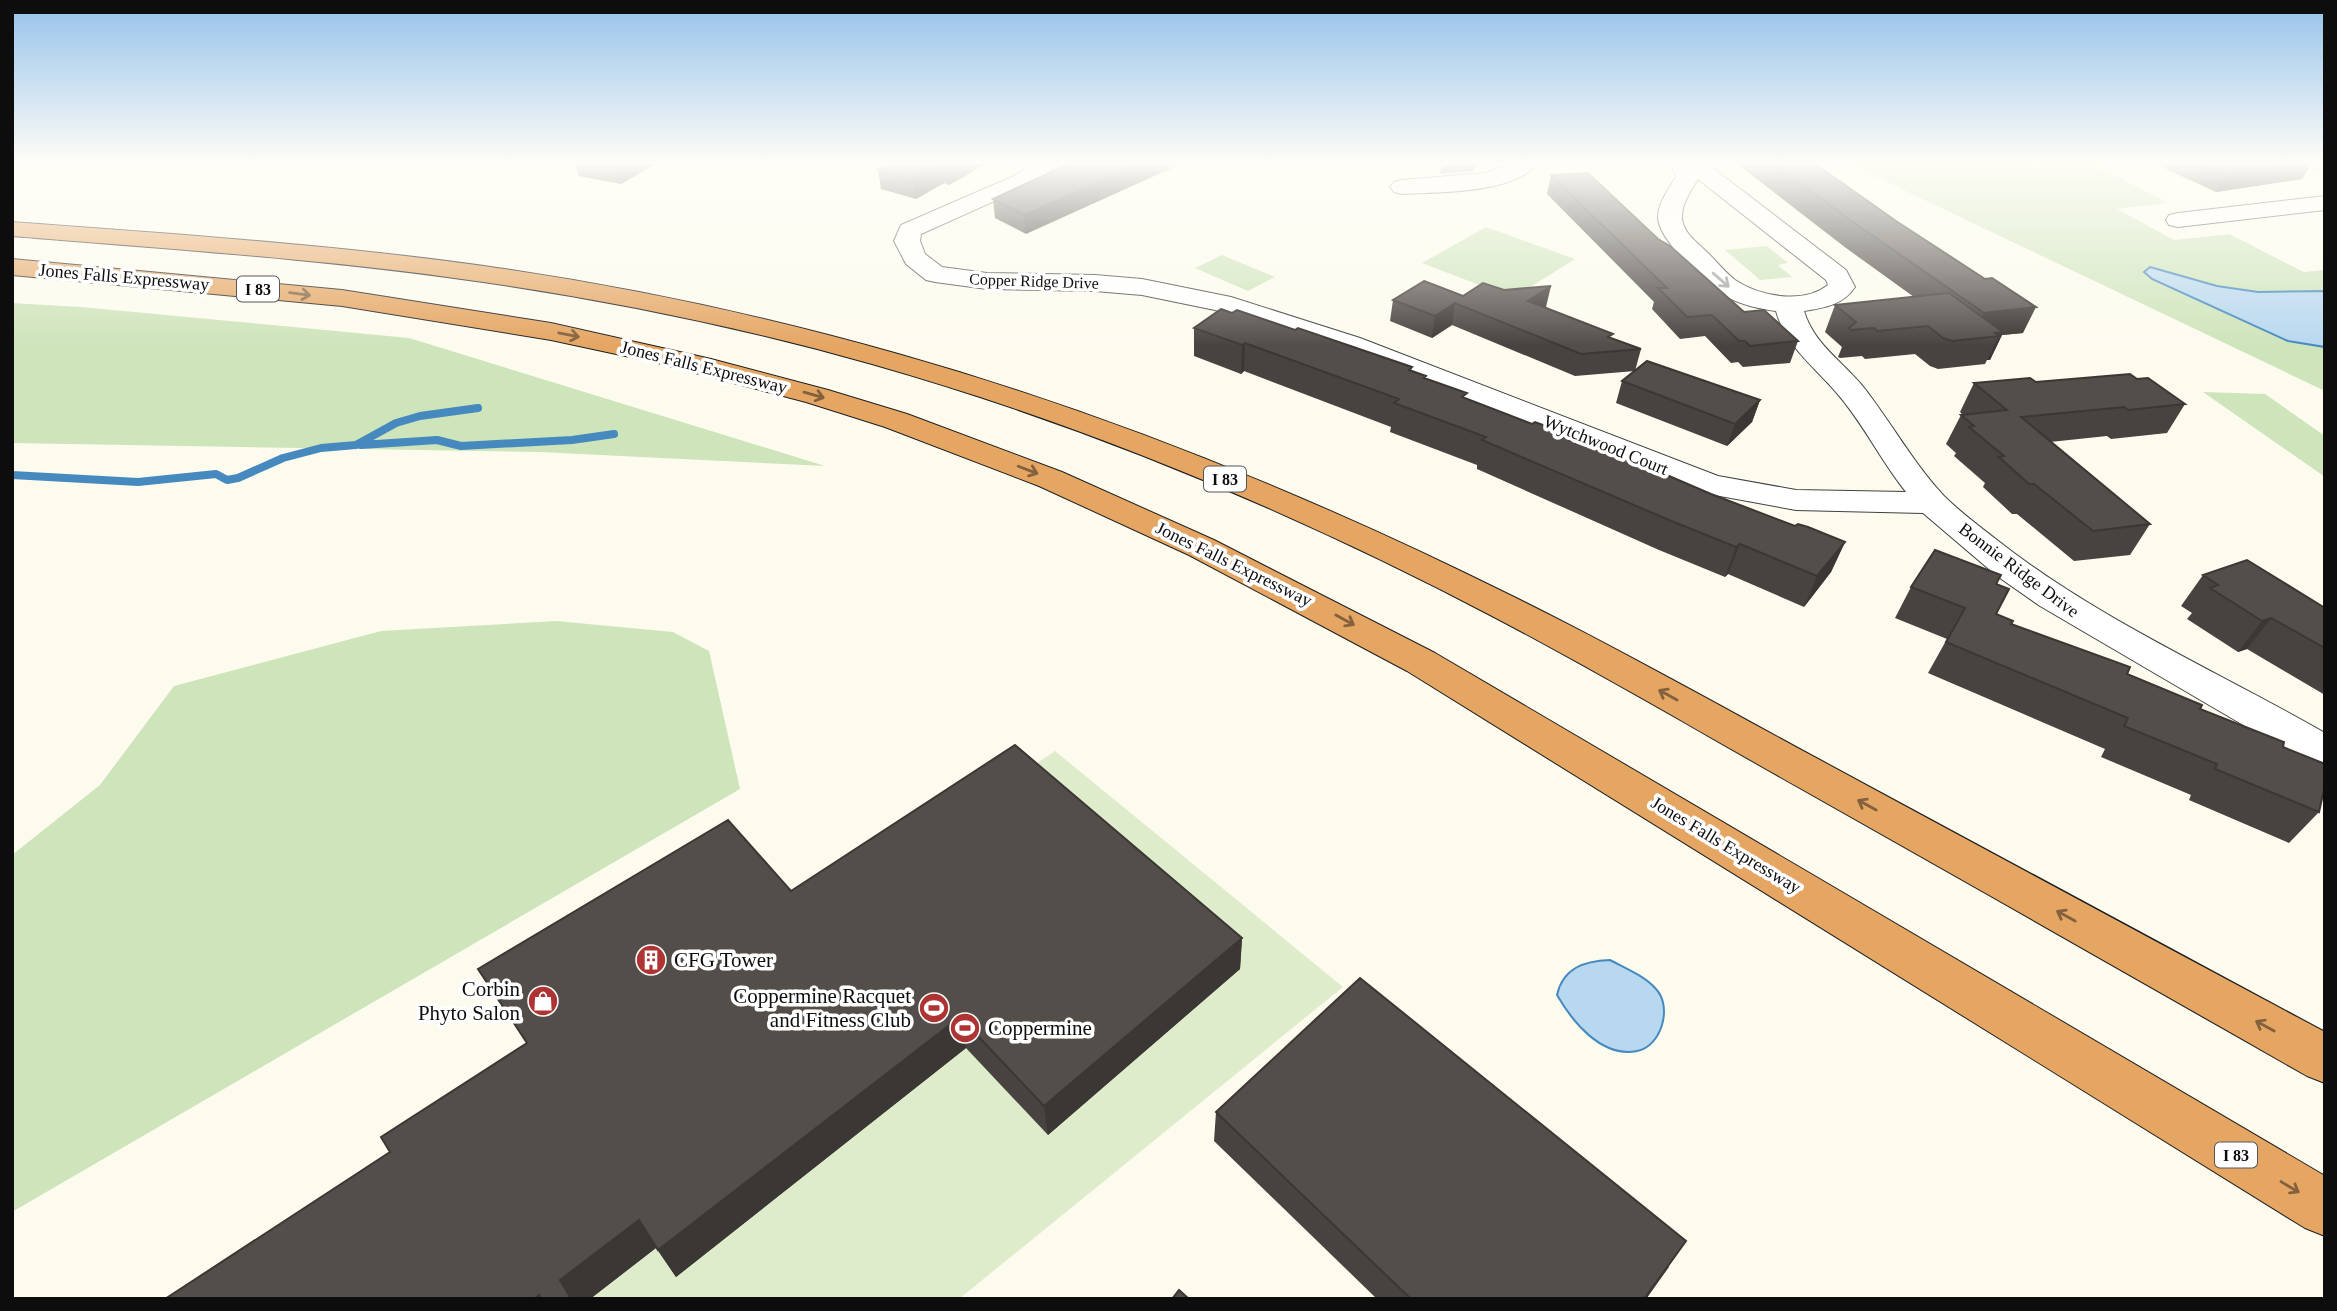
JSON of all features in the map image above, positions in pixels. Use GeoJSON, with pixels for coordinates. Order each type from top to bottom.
{"type":"FeatureCollection","features":[{"type":"Feature","properties":{"kind":"highway","name":"I 83"},"geometry":{"type":"LineString","coordinates":[[12,229],[416,265],[623,298],[714,316],[886,360],[1097,429],[1188,463],[1273,500],[1500,605],[2325,1059]]}},
{"type":"Feature","properties":{"kind":"highway","name":"Jones Falls Expressway"},"geometry":{"type":"LineString","coordinates":[[12,267],[389,304],[569,335],[657,354],[821,397],[925,431],[1034,472],[1202,546],[1306,598],[1421,662],[2325,1208]]}},
{"type":"Feature","properties":{"kind":"street","name":"Copper Ridge Drive"},"geometry":{"type":"LineString","coordinates":[[921,224],[911,230],[907,241],[915,259],[935,274],[966,280],[1095,283],[1142,287],[1221,303],[1295,324]]}},
{"type":"Feature","properties":{"kind":"street"},"geometry":{"type":"LineString","coordinates":[[1674,224],[1681,241],[1726,286],[1745,296],[1788,304],[1821,300],[1837,293],[1842,287],[1837,276],[1771,224]]}},
{"type":"Feature","properties":{"kind":"street","name":"Bonnie Ridge Drive"},"geometry":{"type":"LineString","coordinates":[[1788,304],[1792,324],[1809,348],[1851,391],[1932,503],[1986,550],[2040,591],[2109,635],[2325,753]]}},
{"type":"Feature","properties":{"kind":"street","name":"Wytchwood Court"},"geometry":{"type":"LineString","coordinates":[[1295,324],[1395,360],[1710,485],[1796,500],[1932,503]]}},
{"type":"Feature","properties":{"kind":"green space"},"geometry":{"type":"Polygon","coordinates":[[[1975,224],[2145,224],[2174,240],[2229,234],[2304,272],[2325,270],[2325,391],[1975,224]]]}},
{"type":"Feature","properties":{"kind":"green space"},"geometry":{"type":"Polygon","coordinates":[[[1486,227],[1575,259],[1513,298],[1422,263],[1486,227]]]}},
{"type":"Feature","properties":{"kind":"green space"},"geometry":{"type":"Polygon","coordinates":[[[1767,246],[1788,263],[1778,265],[1792,277],[1760,280],[1725,250],[1767,246]]]}},
{"type":"Feature","properties":{"kind":"green space"},"geometry":{"type":"Polygon","coordinates":[[[1222,255],[1275,277],[1248,291],[1195,268],[1222,255]]]}},
{"type":"Feature","properties":{"kind":"green space"},"geometry":{"type":"Polygon","coordinates":[[[12,303],[409,338],[825,466],[540,452],[12,443],[12,303]]]}},
{"type":"Feature","properties":{"kind":"green space"},"geometry":{"type":"Polygon","coordinates":[[[2203,392],[2265,394],[2325,436],[2325,477],[2203,392]]]}},
{"type":"Feature","properties":{"kind":"green space"},"geometry":{"type":"Polygon","coordinates":[[[556,621],[673,632],[709,651],[740,789],[12,1212],[12,855],[100,785],[174,686],[381,631],[556,621]]]}},
{"type":"Feature","properties":{"kind":"green space","name":"Coppermine"},"geometry":{"type":"Polygon","coordinates":[[[1055,751],[1343,987],[959,1299],[239,1299],[1055,751]]]}},
{"type":"Feature","properties":{"kind":"water"},"geometry":{"type":"Polygon","coordinates":[[[2150,267],[2217,286],[2258,292],[2325,291],[2325,347],[2288,341],[2152,279],[2144,272],[2150,267]]]}},
{"type":"Feature","properties":{"kind":"water"},"geometry":{"type":"Polygon","coordinates":[[[1610,960],[1646,980],[1656,989],[1664,1006],[1658,1034],[1645,1048],[1637,1051],[1624,1052],[1600,1043],[1579,1026],[1557,995],[1564,978],[1576,968],[1583,964],[1610,960]]]}},
{"type":"Feature","properties":{"kind":"building"},"geometry":{"type":"Polygon","coordinates":[[[1601,224],[1642,224],[1744,312],[1764,310],[1798,341],[1750,346],[1745,341],[1739,341],[1712,315],[1687,317],[1658,288],[1667,288],[1601,224]]]}},
{"type":"Feature","properties":{"kind":"building"},"geometry":{"type":"Polygon","coordinates":[[[1856,224],[1901,224],[1985,279],[1992,278],[2036,307],[1984,313],[1856,224]]]}},
{"type":"Feature","properties":{"kind":"building"},"geometry":{"type":"Polygon","coordinates":[[[1424,281],[1463,296],[1483,283],[1504,290],[1551,286],[1528,301],[1613,334],[1608,337],[1641,349],[1581,354],[1455,303],[1435,316],[1393,300],[1424,281]]]}},
{"type":"Feature","properties":{"kind":"building"},"geometry":{"type":"Polygon","coordinates":[[[1949,293],[2003,332],[1995,333],[1999,336],[1952,341],[1943,338],[1928,326],[1877,331],[1874,328],[1851,330],[1849,328],[1856,322],[1835,305],[1949,293]]]}},
{"type":"Feature","properties":{"kind":"building"},"geometry":{"type":"Polygon","coordinates":[[[1221,309],[1232,313],[1237,310],[1295,330],[1298,328],[1412,367],[1409,370],[1426,376],[1424,378],[1467,393],[1462,397],[1532,424],[1535,422],[1585,440],[1711,494],[1845,542],[1817,576],[1740,544],[1736,547],[1482,440],[1486,437],[1394,403],[1399,399],[1245,343],[1242,345],[1194,328],[1221,309]]]}},
{"type":"Feature","properties":{"kind":"building"},"geometry":{"type":"Polygon","coordinates":[[[1647,361],[1760,400],[1735,424],[1622,381],[1647,361]]]}},
{"type":"Feature","properties":{"kind":"building"},"geometry":{"type":"Polygon","coordinates":[[[2130,374],[2137,379],[2148,378],[2185,404],[2021,417],[2150,524],[2093,531],[2034,484],[2029,484],[1999,457],[2004,456],[1969,427],[1974,426],[1961,415],[2007,410],[1974,383],[2030,378],[2036,382],[2130,374]]]}},
{"type":"Feature","properties":{"kind":"building"},"geometry":{"type":"Polygon","coordinates":[[[1935,550],[2001,575],[1996,584],[2009,589],[1996,614],[2013,621],[2011,624],[2130,667],[2127,674],[2202,705],[2200,709],[2284,742],[2283,747],[2325,764],[2325,785],[2319,812],[2215,769],[2217,764],[2124,726],[2128,718],[1946,642],[1965,608],[1911,587],[1935,550]]]}},
{"type":"Feature","properties":{"kind":"building"},"geometry":{"type":"Polygon","coordinates":[[[2247,560],[2325,608],[2325,648],[2271,618],[2262,621],[2210,588],[2218,585],[2203,575],[2247,560]]]}},
{"type":"Feature","properties":{"kind":"building","name":"Coppermine"},"geometry":{"type":"Polygon","coordinates":[[[1015,745],[1242,938],[1044,1106],[960,1017],[658,1250],[639,1220],[560,1280],[570,1297],[567,1299],[541,1299],[539,1295],[534,1299],[165,1299],[390,1152],[381,1137],[527,1043],[478,969],[728,820],[791,891],[1015,745]]]}},
{"type":"Feature","properties":{"kind":"building"},"geometry":{"type":"Polygon","coordinates":[[[1360,978],[1686,1241],[1644,1299],[1411,1299],[1216,1112],[1360,978]]]}},
{"type":"Feature","properties":{"kind":"building"},"geometry":{"type":"Polygon","coordinates":[[[1179,1290],[1189,1299],[1172,1299],[1179,1290]]]}},
{"type":"Feature","properties":{"kind":"waterway"},"geometry":{"type":"LineString","coordinates":[[12,475],[138,482],[216,474],[227,480],[238,478],[283,458],[321,448],[356,445],[396,423],[420,416],[478,408]]}},
{"type":"Feature","properties":{"kind":"waterway"},"geometry":{"type":"LineString","coordinates":[[361,445],[437,440],[461,446],[572,440],[614,434]]}},
{"type":"Feature","properties":{"kind":"place","name":"CFG Tower"},"geometry":{"type":"Point","coordinates":[651,960]}},
{"type":"Feature","properties":{"kind":"place","name":"Corbin Phyto Salon"},"geometry":{"type":"Point","coordinates":[543,1001]}},
{"type":"Feature","properties":{"kind":"place","name":"Coppermine Racquet and Fitness Club"},"geometry":{"type":"Point","coordinates":[934,1008]}},
{"type":"Feature","properties":{"kind":"place","name":"Coppermine"},"geometry":{"type":"Point","coordinates":[965,1028]}}]}
